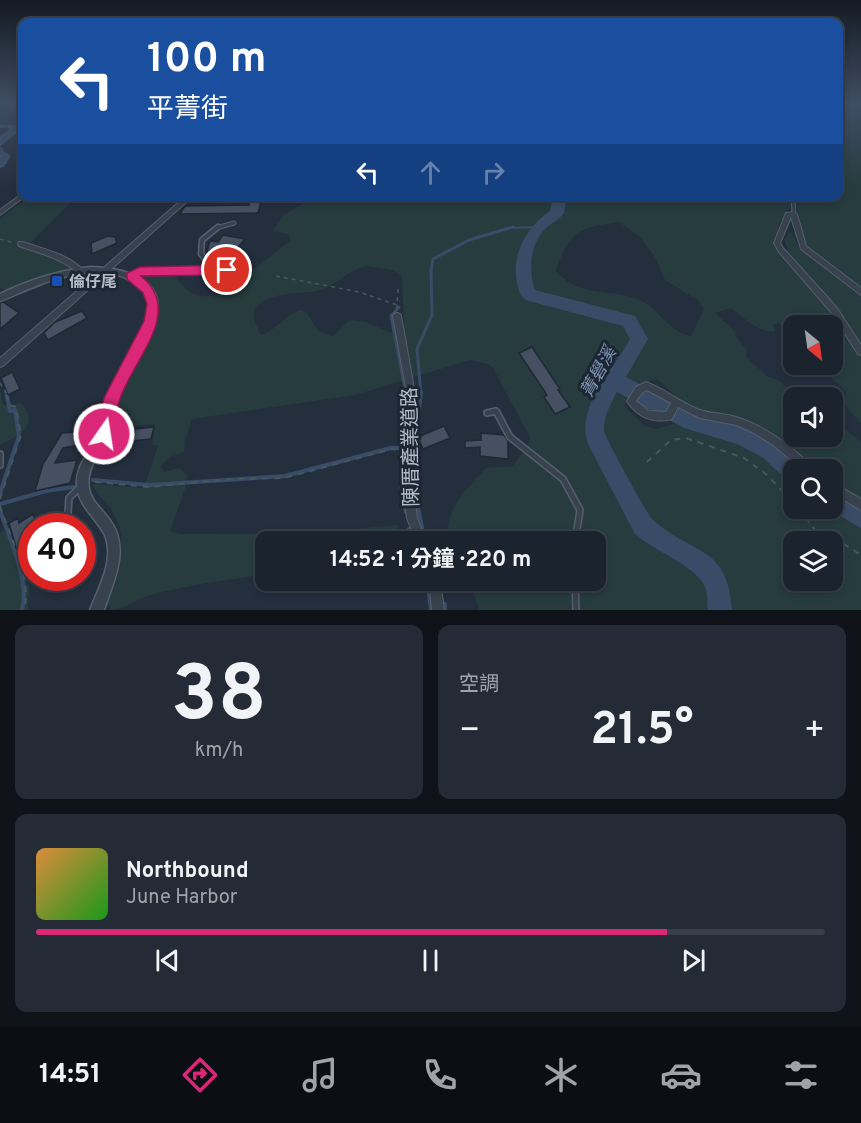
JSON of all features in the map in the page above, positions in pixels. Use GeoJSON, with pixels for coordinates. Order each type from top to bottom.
{"type":"FeatureCollection","features":[{"type":"Feature","properties":{"kind":"street"},"geometry":{"type":"LineString","coordinates":[[0,213],[18,199]]}},
{"type":"Feature","properties":{"kind":"street"},"geometry":{"type":"LineString","coordinates":[[0,363],[105,268],[184,201]]}},
{"type":"Feature","properties":{"kind":"street"},"geometry":{"type":"LineString","coordinates":[[861,292],[803,247],[794,214],[788,215],[777,243],[834,309],[861,352]]}},
{"type":"Feature","properties":{"kind":"street"},"geometry":{"type":"LineString","coordinates":[[21,244],[58,258],[79,270]]}},
{"type":"Feature","properties":{"kind":"street"},"geometry":{"type":"LineString","coordinates":[[0,298],[79,270],[105,268],[132,276],[148,290],[154,304],[151,322],[112,398],[104,434],[85,466],[81,486],[88,503],[111,530],[114,545],[112,566],[97,610]]}},
{"type":"Feature","properties":{"kind":"street","name":"陳厝產業道路"},"geometry":{"type":"LineString","coordinates":[[397,316],[413,405],[408,488],[412,518],[417,531]]}},
{"type":"Feature","properties":{"kind":"street"},"geometry":{"type":"LineString","coordinates":[[675,404],[669,416],[655,418],[641,412],[631,401],[636,393],[646,386],[655,389],[675,404],[702,415],[736,421],[763,434],[799,459]]}},
{"type":"Feature","properties":{"kind":"street"},"geometry":{"type":"LineString","coordinates":[[843,494],[861,505]]}},
{"type":"Feature","properties":{"kind":"street"},"geometry":{"type":"LineString","coordinates":[[435,591],[438,610]]}},
{"type":"Feature","properties":{"kind":"lane"},"geometry":{"type":"LineString","coordinates":[[793,201],[794,214]]}},
{"type":"Feature","properties":{"kind":"lane"},"geometry":{"type":"LineString","coordinates":[[216,270],[201,254],[202,240],[220,225],[234,223]]}},
{"type":"Feature","properties":{"kind":"lane"},"geometry":{"type":"LineString","coordinates":[[132,276],[140,271],[216,270],[247,266]]}},
{"type":"Feature","properties":{"kind":"lane"},"geometry":{"type":"LineString","coordinates":[[487,413],[496,411],[510,437],[563,479],[580,510],[577,531]]}},
{"type":"Feature","properties":{"kind":"lane"},"geometry":{"type":"LineString","coordinates":[[0,454],[0,465]]}},
{"type":"Feature","properties":{"kind":"lane"},"geometry":{"type":"LineString","coordinates":[[68,513],[69,498],[81,486]]}},
{"type":"Feature","properties":{"kind":"lane"},"geometry":{"type":"LineString","coordinates":[[575,591],[576,610]]}},
{"type":"Feature","properties":{"kind":"path"},"geometry":{"type":"LineString","coordinates":[[8,153],[0,146],[18,130]]}},
{"type":"Feature","properties":{"kind":"path"},"geometry":{"type":"LineString","coordinates":[[0,157],[8,153]]}},
{"type":"Feature","properties":{"kind":"path"},"geometry":{"type":"LineString","coordinates":[[0,167],[6,162],[8,153]]}},
{"type":"Feature","properties":{"kind":"path"},"geometry":{"type":"LineString","coordinates":[[0,239],[21,244]]}},
{"type":"Feature","properties":{"kind":"path"},"geometry":{"type":"LineString","coordinates":[[276,276],[366,294],[393,301],[397,305],[398,287]]}},
{"type":"Feature","properties":{"kind":"path"},"geometry":{"type":"LineString","coordinates":[[0,383],[8,396],[9,405],[16,407],[21,435],[0,499]]}},
{"type":"Feature","properties":{"kind":"path"},"geometry":{"type":"LineString","coordinates":[[647,462],[671,440],[686,438],[744,458],[766,474],[783,492]]}},
{"type":"Feature","properties":{"kind":"path"},"geometry":{"type":"LineString","coordinates":[[81,486],[92,482],[150,487],[232,479],[284,478],[392,449],[410,450]]}},
{"type":"Feature","properties":{"kind":"path"},"geometry":{"type":"LineString","coordinates":[[0,506],[25,582],[27,598],[24,610]]}},
{"type":"Feature","properties":{"kind":"path"},"geometry":{"type":"LineString","coordinates":[[807,519],[816,531],[827,533],[861,555]]}},
{"type":"Feature","properties":{"kind":"green space"},"geometry":{"type":"Polygon","coordinates":[[[843,130],[861,130],[861,289],[804,243],[797,201],[843,201],[843,130]]]}},
{"type":"Feature","properties":{"kind":"green space"},"geometry":{"type":"Polygon","coordinates":[[[24,201],[72,201],[29,244],[30,249],[73,267],[6,290],[0,288],[0,219],[24,201]]]}},
{"type":"Feature","properties":{"kind":"green space"},"geometry":{"type":"Polygon","coordinates":[[[307,201],[792,201],[793,203],[779,224],[776,242],[834,315],[783,315],[783,327],[779,323],[773,325],[775,330],[773,332],[750,323],[731,308],[715,313],[736,332],[735,336],[747,350],[746,357],[768,377],[778,380],[786,387],[783,387],[783,444],[767,431],[698,411],[680,400],[657,379],[637,388],[624,406],[645,426],[657,429],[676,423],[693,423],[749,439],[783,467],[783,519],[843,519],[843,510],[861,521],[861,610],[479,610],[474,594],[471,591],[606,591],[606,531],[448,531],[450,518],[463,493],[486,468],[513,466],[531,439],[493,368],[488,364],[470,360],[355,395],[192,419],[185,440],[184,452],[170,457],[161,466],[164,472],[179,468],[187,474],[185,489],[170,531],[180,534],[255,533],[255,576],[164,591],[122,608],[111,610],[108,603],[120,557],[121,535],[112,511],[92,484],[144,488],[158,446],[152,445],[155,424],[111,425],[122,386],[155,322],[159,304],[155,292],[140,275],[173,273],[184,287],[194,294],[216,295],[237,283],[291,240],[288,234],[273,231],[283,216],[307,201]],[[619,222],[594,226],[578,233],[566,246],[556,270],[564,279],[584,289],[619,294],[642,301],[672,327],[684,335],[691,336],[704,309],[699,301],[665,280],[655,257],[640,237],[619,222]],[[367,266],[323,289],[274,297],[266,300],[254,310],[254,320],[261,335],[301,310],[307,313],[318,331],[333,336],[349,320],[366,322],[391,333],[404,328],[402,276],[393,270],[367,266]]]}},
{"type":"Feature","properties":{"kind":"green space"},"geometry":{"type":"Polygon","coordinates":[[[790,231],[798,245],[861,297],[861,344],[843,319],[843,315],[840,315],[792,260],[784,240],[790,231]]]}},
{"type":"Feature","properties":{"kind":"green space"},"geometry":{"type":"Polygon","coordinates":[[[843,328],[861,356],[861,423],[844,404],[846,392],[829,375],[843,375],[843,328]]]}},
{"type":"Feature","properties":{"kind":"green space"},"geometry":{"type":"Polygon","coordinates":[[[0,387],[3,405],[21,403],[29,418],[28,424],[20,434],[0,445],[0,387]]]}},
{"type":"Feature","properties":{"kind":"green space"},"geometry":{"type":"Polygon","coordinates":[[[843,428],[861,442],[861,501],[843,490],[843,459],[802,459],[787,447],[843,447],[843,428]]]}},
{"type":"Feature","properties":{"kind":"green space"},"geometry":{"type":"Polygon","coordinates":[[[399,525],[397,531],[332,531],[399,525]]]}},
{"type":"Feature","properties":{"kind":"green space"},"geometry":{"type":"Polygon","coordinates":[[[7,528],[18,558],[18,591],[29,591],[28,610],[0,610],[0,533],[7,528]]]}},
{"type":"Feature","properties":{"kind":"building"},"geometry":{"type":"Polygon","coordinates":[[[249,202],[261,202],[258,213],[180,214],[185,206],[249,205],[249,202]]]}},
{"type":"Feature","properties":{"kind":"building"},"geometry":{"type":"Polygon","coordinates":[[[223,235],[245,239],[234,252],[207,251],[210,241],[218,242],[223,235]]]}},
{"type":"Feature","properties":{"kind":"building"},"geometry":{"type":"Polygon","coordinates":[[[108,236],[115,237],[117,243],[92,254],[91,243],[108,236]]]}},
{"type":"Feature","properties":{"kind":"building"},"geometry":{"type":"Polygon","coordinates":[[[3,302],[19,313],[0,329],[0,303],[3,302]]]}},
{"type":"Feature","properties":{"kind":"building"},"geometry":{"type":"Polygon","coordinates":[[[82,311],[87,318],[48,340],[44,333],[55,322],[82,311]]]}},
{"type":"Feature","properties":{"kind":"building"},"geometry":{"type":"Polygon","coordinates":[[[532,347],[570,407],[555,414],[544,397],[547,395],[519,353],[532,347]]]}},
{"type":"Feature","properties":{"kind":"building"},"geometry":{"type":"Polygon","coordinates":[[[12,372],[20,389],[8,395],[1,378],[12,372]]]}},
{"type":"Feature","properties":{"kind":"building"},"geometry":{"type":"Polygon","coordinates":[[[444,426],[450,438],[423,449],[418,437],[444,426]]]}},
{"type":"Feature","properties":{"kind":"building"},"geometry":{"type":"Polygon","coordinates":[[[154,427],[151,439],[132,441],[135,429],[154,427]]]}},
{"type":"Feature","properties":{"kind":"building"},"geometry":{"type":"Polygon","coordinates":[[[90,431],[86,444],[63,448],[55,463],[77,460],[70,483],[35,491],[43,464],[62,433],[90,431]]]}},
{"type":"Feature","properties":{"kind":"building"},"geometry":{"type":"Polygon","coordinates":[[[481,433],[504,435],[508,441],[508,459],[480,456],[480,447],[465,448],[465,441],[481,440],[481,433]]]}},
{"type":"Feature","properties":{"kind":"building"},"geometry":{"type":"Polygon","coordinates":[[[18,518],[18,554],[9,523],[18,518]]]}},
{"type":"Feature","properties":{"kind":"waterway","name":"菁礐溪"},"geometry":{"type":"LineString","coordinates":[[0,142],[13,130]]}},
{"type":"Feature","properties":{"kind":"waterway","name":"菁礐溪"},"geometry":{"type":"LineString","coordinates":[[0,153],[5,156],[0,164]]}},
{"type":"Feature","properties":{"kind":"waterway","name":"菁礐溪"},"geometry":{"type":"LineString","coordinates":[[559,201],[557,213],[540,226],[529,244],[523,270],[526,287],[529,295],[629,321],[639,339],[614,380]]}},
{"type":"Feature","properties":{"kind":"waterway"},"geometry":{"type":"LineString","coordinates":[[510,228],[538,227]]}},
{"type":"Feature","properties":{"kind":"waterway"},"geometry":{"type":"LineString","coordinates":[[506,228],[510,228]]}},
{"type":"Feature","properties":{"kind":"waterway"},"geometry":{"type":"LineString","coordinates":[[421,393],[417,349],[432,315],[433,259],[469,240],[510,228]]}},
{"type":"Feature","properties":{"kind":"waterway"},"geometry":{"type":"LineString","coordinates":[[399,307],[391,316],[406,394]]}},
{"type":"Feature","properties":{"kind":"waterway"},"geometry":{"type":"LineString","coordinates":[[614,380],[691,421],[741,436],[769,450],[783,463]]}},
{"type":"Feature","properties":{"kind":"waterway","name":"菁礐溪"},"geometry":{"type":"LineString","coordinates":[[614,380],[602,401],[594,426],[601,449],[614,469],[643,526],[668,545],[694,559],[714,577],[719,591],[720,610]]}},
{"type":"Feature","properties":{"kind":"waterway"},"geometry":{"type":"LineString","coordinates":[[0,493],[19,436],[15,410],[10,411],[6,392]]}},
{"type":"Feature","properties":{"kind":"waterway"},"geometry":{"type":"LineString","coordinates":[[406,392],[408,402],[401,484],[406,512]]}},
{"type":"Feature","properties":{"kind":"waterway"},"geometry":{"type":"LineString","coordinates":[[416,438],[421,393]]}},
{"type":"Feature","properties":{"kind":"waterway"},"geometry":{"type":"LineString","coordinates":[[416,447],[416,499]]}},
{"type":"Feature","properties":{"kind":"waterway"},"geometry":{"type":"LineString","coordinates":[[93,480],[150,485],[285,476],[391,448],[404,448]]}},
{"type":"Feature","properties":{"kind":"waterway"},"geometry":{"type":"LineString","coordinates":[[0,504],[46,491],[74,487]]}},
{"type":"Feature","properties":{"kind":"waterway"},"geometry":{"type":"LineString","coordinates":[[843,506],[861,517]]}},
{"type":"Feature","properties":{"kind":"waterway"},"geometry":{"type":"LineString","coordinates":[[418,508],[423,531]]}},
{"type":"Feature","properties":{"kind":"waterway"},"geometry":{"type":"LineString","coordinates":[[0,510],[21,573],[24,599],[22,610]]}},
{"type":"Feature","properties":{"kind":"waterway"},"geometry":{"type":"LineString","coordinates":[[428,591],[431,610]]}},
{"type":"Feature","properties":{"kind":"waterway"},"geometry":{"type":"LineString","coordinates":[[445,604],[445,610]]}},
{"type":"Feature","properties":{"kind":"place","name":"倫仔尾"},"geometry":{"type":"Point","coordinates":[57,281]}},
{"type":"Feature","properties":{"kind":"route"},"geometry":{"type":"LineString","coordinates":[[104,434],[112,398],[151,322],[154,304],[148,290],[132,276],[140,271],[227,270]]}}]}
